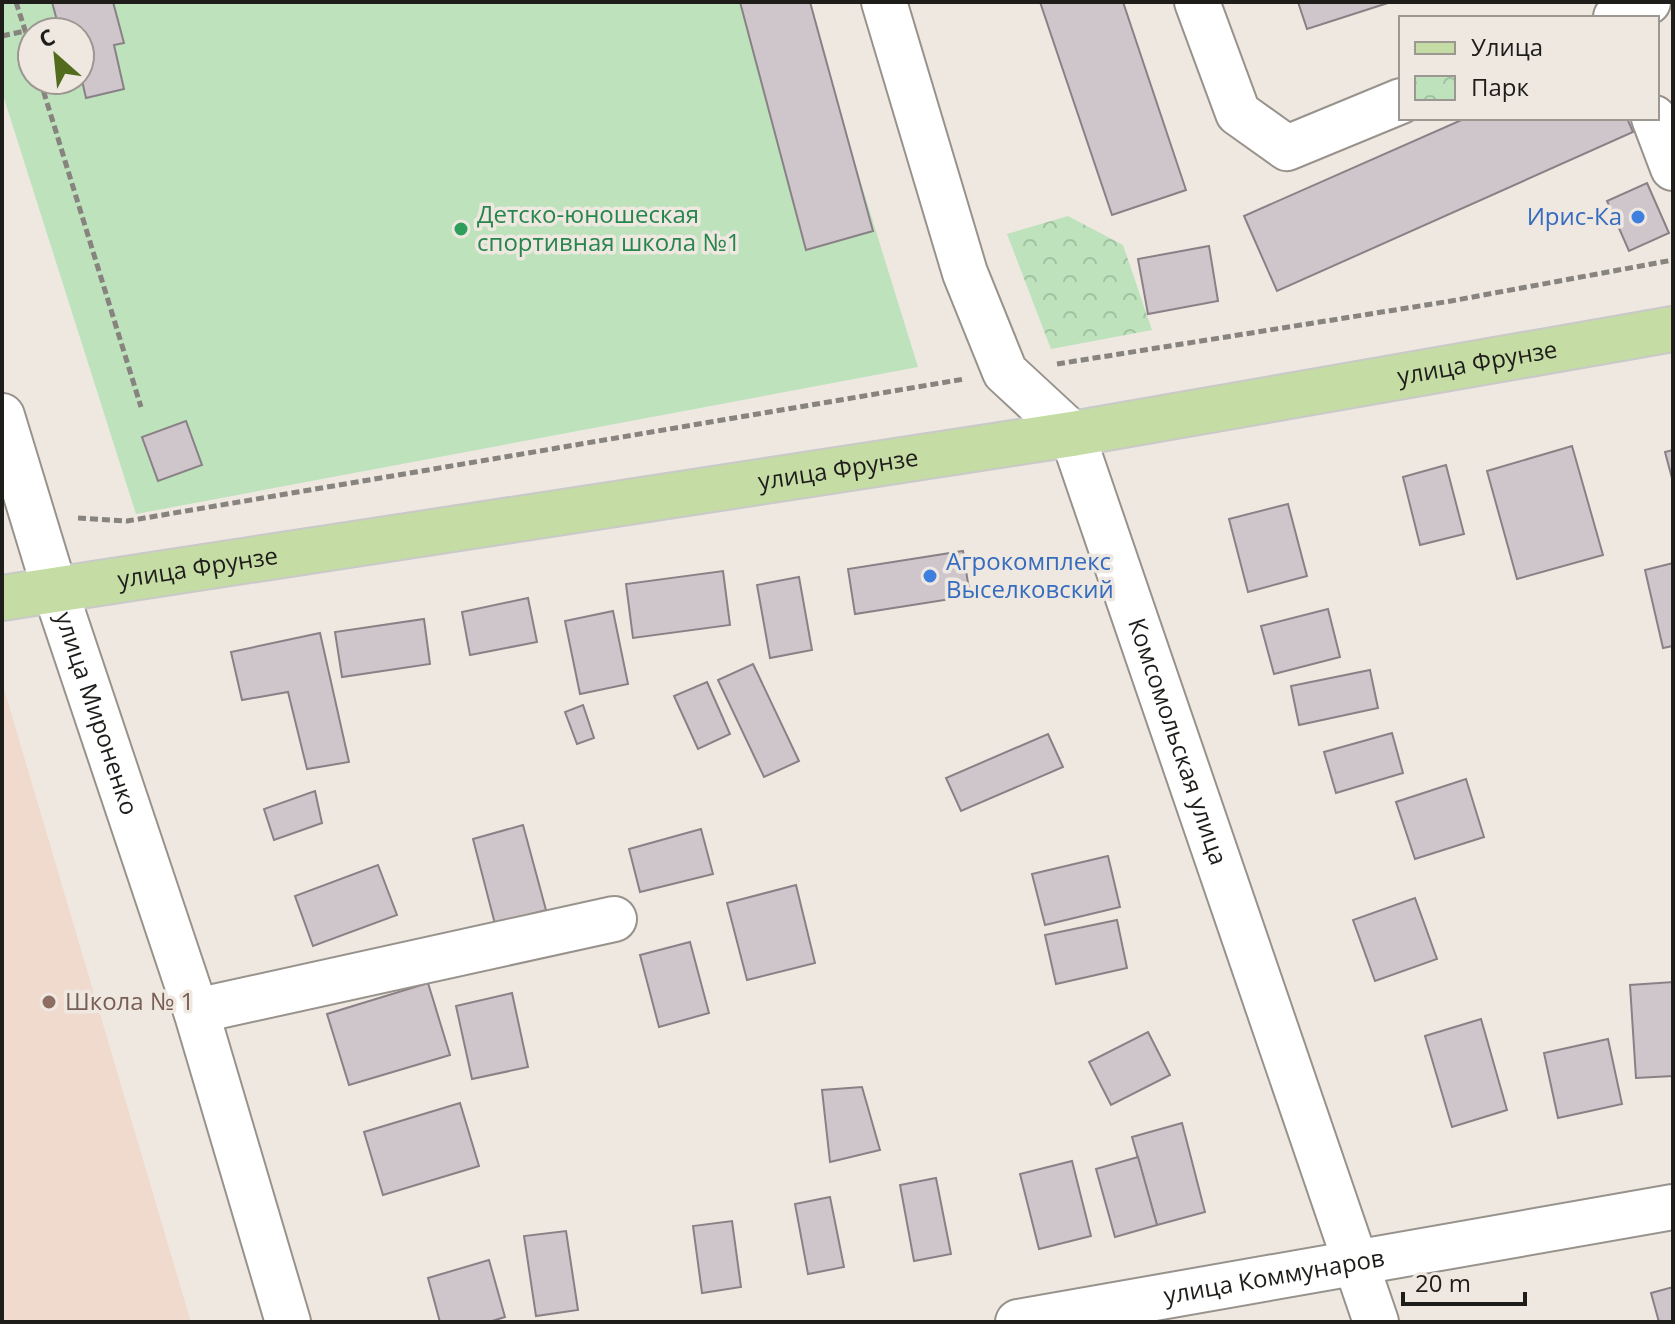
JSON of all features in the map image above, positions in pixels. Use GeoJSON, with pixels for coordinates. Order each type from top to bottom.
{"type":"FeatureCollection","features":[{"type":"Feature","properties":{"kind":"main road","name":"улица Фрунзе"},"geometry":{"type":"LineString","coordinates":[[2,598],[54,587],[1072,434],[1673,329]]}},
{"type":"Feature","properties":{"kind":"street","name":"Комсомольская улица"},"geometry":{"type":"LineString","coordinates":[[884,2],[965,273],[1005,372],[1072,434],[1376,1322]]}},
{"type":"Feature","properties":{"kind":"street"},"geometry":{"type":"LineString","coordinates":[[1197,2],[1238,113],[1287,148],[1399,102]]}},
{"type":"Feature","properties":{"kind":"street"},"geometry":{"type":"LineString","coordinates":[[1655,120],[1673,168]]}},
{"type":"Feature","properties":{"kind":"street","name":"улица Мироненко"},"geometry":{"type":"LineString","coordinates":[[2,416],[54,587],[196,1011],[288,1322]]}},
{"type":"Feature","properties":{"kind":"street"},"geometry":{"type":"LineString","coordinates":[[196,1011],[614,919]]}},
{"type":"Feature","properties":{"kind":"street","name":"улица Коммунаров"},"geometry":{"type":"LineString","coordinates":[[1018,1322],[1673,1207]]}},
{"type":"Feature","properties":{"kind":"path"},"geometry":{"type":"LineString","coordinates":[[45,96],[141,407]]}},
{"type":"Feature","properties":{"kind":"path"},"geometry":{"type":"LineString","coordinates":[[32,516],[127,521],[1005,372],[1451,301],[1673,260]]}},
{"type":"Feature","properties":{"kind":"shaded area","name":"Школа № 1"},"geometry":{"type":"Polygon","coordinates":[[[2,682],[191,1322],[2,1322],[2,682]]]}},
{"type":"Feature","properties":{"kind":"green space","name":"Детско-юношеская спортивная школа №1"},"geometry":{"type":"Polygon","coordinates":[[[2,2],[805,2],[918,367],[136,514],[2,92],[2,2]]]}},
{"type":"Feature","properties":{"kind":"green space"},"geometry":{"type":"Polygon","coordinates":[[[1068,216],[1123,245],[1152,330],[1051,349],[1007,234],[1068,216]]]}},
{"type":"Feature","properties":{"kind":"building"},"geometry":{"type":"Polygon","coordinates":[[[52,2],[113,2],[124,43],[114,45],[124,89],[96,96],[96,16],[56,16],[52,2]]]}},
{"type":"Feature","properties":{"kind":"building"},"geometry":{"type":"Polygon","coordinates":[[[740,2],[810,2],[873,231],[806,250],[740,2]]]}},
{"type":"Feature","properties":{"kind":"building"},"geometry":{"type":"Polygon","coordinates":[[[1040,2],[1123,2],[1186,190],[1112,215],[1040,2]]]}},
{"type":"Feature","properties":{"kind":"building"},"geometry":{"type":"Polygon","coordinates":[[[1298,2],[1391,2],[1307,29],[1298,2]]]}},
{"type":"Feature","properties":{"kind":"building"},"geometry":{"type":"Polygon","coordinates":[[[1461,120],[1628,120],[1633,132],[1277,291],[1244,216],[1461,120]]]}},
{"type":"Feature","properties":{"kind":"building","name":"Ирис-Ка"},"geometry":{"type":"Polygon","coordinates":[[[1647,183],[1669,233],[1629,251],[1607,201],[1647,183]]]}},
{"type":"Feature","properties":{"kind":"building"},"geometry":{"type":"Polygon","coordinates":[[[1209,246],[1218,301],[1148,314],[1138,259],[1209,246]]]}},
{"type":"Feature","properties":{"kind":"building"},"geometry":{"type":"Polygon","coordinates":[[[186,421],[202,465],[158,481],[142,437],[186,421]]]}},
{"type":"Feature","properties":{"kind":"building"},"geometry":{"type":"Polygon","coordinates":[[[1572,446],[1603,555],[1517,579],[1487,471],[1572,446]]]}},
{"type":"Feature","properties":{"kind":"building"},"geometry":{"type":"Polygon","coordinates":[[[1673,450],[1673,482],[1665,452],[1673,450]]]}},
{"type":"Feature","properties":{"kind":"building"},"geometry":{"type":"Polygon","coordinates":[[[1446,465],[1464,534],[1420,545],[1403,477],[1446,465]]]}},
{"type":"Feature","properties":{"kind":"building"},"geometry":{"type":"Polygon","coordinates":[[[1288,504],[1307,576],[1248,592],[1229,519],[1288,504]]]}},
{"type":"Feature","properties":{"kind":"building"},"geometry":{"type":"Polygon","coordinates":[[[963,551],[970,596],[855,614],[848,569],[963,551]]]}},
{"type":"Feature","properties":{"kind":"building"},"geometry":{"type":"Polygon","coordinates":[[[1673,563],[1673,646],[1663,648],[1645,570],[1673,563]]]}},
{"type":"Feature","properties":{"kind":"building"},"geometry":{"type":"Polygon","coordinates":[[[723,571],[730,625],[633,638],[626,584],[723,571]]]}},
{"type":"Feature","properties":{"kind":"building"},"geometry":{"type":"Polygon","coordinates":[[[799,577],[812,650],[770,658],[757,585],[799,577]]]}},
{"type":"Feature","properties":{"kind":"building"},"geometry":{"type":"Polygon","coordinates":[[[528,598],[537,642],[470,655],[462,612],[528,598]]]}},
{"type":"Feature","properties":{"kind":"building"},"geometry":{"type":"Polygon","coordinates":[[[1328,609],[1340,657],[1274,674],[1261,626],[1328,609]]]}},
{"type":"Feature","properties":{"kind":"building"},"geometry":{"type":"Polygon","coordinates":[[[613,611],[628,684],[580,694],[565,621],[613,611]]]}},
{"type":"Feature","properties":{"kind":"building"},"geometry":{"type":"Polygon","coordinates":[[[424,619],[430,664],[342,677],[335,632],[424,619]]]}},
{"type":"Feature","properties":{"kind":"building"},"geometry":{"type":"Polygon","coordinates":[[[320,633],[349,762],[307,769],[288,692],[242,700],[231,652],[320,633]]]}},
{"type":"Feature","properties":{"kind":"building"},"geometry":{"type":"Polygon","coordinates":[[[753,664],[799,761],[764,777],[718,680],[753,664]]]}},
{"type":"Feature","properties":{"kind":"building"},"geometry":{"type":"Polygon","coordinates":[[[1370,670],[1378,708],[1299,725],[1291,686],[1370,670]]]}},
{"type":"Feature","properties":{"kind":"building"},"geometry":{"type":"Polygon","coordinates":[[[707,682],[730,734],[698,749],[674,696],[707,682]]]}},
{"type":"Feature","properties":{"kind":"building"},"geometry":{"type":"Polygon","coordinates":[[[583,705],[594,738],[577,744],[565,712],[583,705]]]}},
{"type":"Feature","properties":{"kind":"building"},"geometry":{"type":"Polygon","coordinates":[[[1392,733],[1403,773],[1336,793],[1324,752],[1392,733]]]}},
{"type":"Feature","properties":{"kind":"building"},"geometry":{"type":"Polygon","coordinates":[[[1048,734],[1063,767],[961,811],[946,778],[1048,734]]]}},
{"type":"Feature","properties":{"kind":"building"},"geometry":{"type":"Polygon","coordinates":[[[1466,779],[1484,837],[1415,859],[1396,802],[1466,779]]]}},
{"type":"Feature","properties":{"kind":"building"},"geometry":{"type":"Polygon","coordinates":[[[315,791],[322,823],[274,840],[264,809],[315,791]]]}},
{"type":"Feature","properties":{"kind":"building"},"geometry":{"type":"Polygon","coordinates":[[[523,825],[546,910],[495,924],[473,839],[523,825]]]}},
{"type":"Feature","properties":{"kind":"building"},"geometry":{"type":"Polygon","coordinates":[[[701,829],[713,874],[640,892],[629,849],[701,829]]]}},
{"type":"Feature","properties":{"kind":"building"},"geometry":{"type":"Polygon","coordinates":[[[1108,856],[1120,907],[1045,925],[1032,874],[1108,856]]]}},
{"type":"Feature","properties":{"kind":"building"},"geometry":{"type":"Polygon","coordinates":[[[378,865],[397,915],[313,946],[295,896],[378,865]]]}},
{"type":"Feature","properties":{"kind":"building"},"geometry":{"type":"Polygon","coordinates":[[[796,885],[815,963],[747,980],[727,903],[796,885]]]}},
{"type":"Feature","properties":{"kind":"building"},"geometry":{"type":"Polygon","coordinates":[[[1415,898],[1437,959],[1375,981],[1353,920],[1415,898]]]}},
{"type":"Feature","properties":{"kind":"building"},"geometry":{"type":"Polygon","coordinates":[[[1117,920],[1127,968],[1056,984],[1045,935],[1117,920]]]}},
{"type":"Feature","properties":{"kind":"building"},"geometry":{"type":"Polygon","coordinates":[[[690,942],[709,1013],[659,1027],[640,955],[690,942]]]}},
{"type":"Feature","properties":{"kind":"building"},"geometry":{"type":"Polygon","coordinates":[[[1673,982],[1673,1076],[1636,1078],[1630,985],[1673,982]]]}},
{"type":"Feature","properties":{"kind":"building"},"geometry":{"type":"Polygon","coordinates":[[[428,983],[450,1055],[349,1085],[327,1014],[428,983]]]}},
{"type":"Feature","properties":{"kind":"building"},"geometry":{"type":"Polygon","coordinates":[[[512,993],[528,1067],[472,1079],[456,1006],[512,993]]]}},
{"type":"Feature","properties":{"kind":"building"},"geometry":{"type":"Polygon","coordinates":[[[1481,1019],[1507,1110],[1452,1127],[1425,1036],[1481,1019]]]}},
{"type":"Feature","properties":{"kind":"building"},"geometry":{"type":"Polygon","coordinates":[[[1148,1032],[1170,1075],[1111,1105],[1089,1062],[1148,1032]]]}},
{"type":"Feature","properties":{"kind":"building"},"geometry":{"type":"Polygon","coordinates":[[[1608,1039],[1622,1104],[1558,1118],[1544,1053],[1608,1039]]]}},
{"type":"Feature","properties":{"kind":"building"},"geometry":{"type":"Polygon","coordinates":[[[862,1087],[880,1150],[830,1162],[822,1090],[862,1087]]]}},
{"type":"Feature","properties":{"kind":"building"},"geometry":{"type":"Polygon","coordinates":[[[460,1103],[479,1166],[383,1195],[364,1132],[460,1103]]]}},
{"type":"Feature","properties":{"kind":"building"},"geometry":{"type":"Polygon","coordinates":[[[1182,1123],[1205,1212],[1157,1225],[1132,1137],[1182,1123]]]}},
{"type":"Feature","properties":{"kind":"building"},"geometry":{"type":"Polygon","coordinates":[[[1138,1157],[1157,1225],[1115,1237],[1096,1169],[1138,1157]]]}},
{"type":"Feature","properties":{"kind":"building"},"geometry":{"type":"Polygon","coordinates":[[[1072,1161],[1091,1236],[1039,1249],[1020,1174],[1072,1161]]]}},
{"type":"Feature","properties":{"kind":"building"},"geometry":{"type":"Polygon","coordinates":[[[936,1178],[951,1254],[914,1261],[900,1185],[936,1178]]]}},
{"type":"Feature","properties":{"kind":"building"},"geometry":{"type":"Polygon","coordinates":[[[830,1197],[844,1267],[808,1274],[795,1204],[830,1197]]]}},
{"type":"Feature","properties":{"kind":"building"},"geometry":{"type":"Polygon","coordinates":[[[732,1221],[741,1287],[702,1293],[693,1226],[732,1221]]]}},
{"type":"Feature","properties":{"kind":"building"},"geometry":{"type":"Polygon","coordinates":[[[566,1231],[578,1310],[536,1316],[524,1236],[566,1231]]]}},
{"type":"Feature","properties":{"kind":"building"},"geometry":{"type":"Polygon","coordinates":[[[489,1260],[505,1317],[489,1322],[440,1322],[428,1278],[489,1260]]]}},
{"type":"Feature","properties":{"kind":"building"},"geometry":{"type":"Polygon","coordinates":[[[1673,1287],[1673,1322],[1659,1322],[1651,1293],[1673,1287]]]}},
{"type":"Feature","properties":{"kind":"place","name":"Ирис-Ка"},"geometry":{"type":"Point","coordinates":[1638,217]}},
{"type":"Feature","properties":{"kind":"place","name":"Детско-юношеская спортивная школа №1"},"geometry":{"type":"Point","coordinates":[461,229]}},
{"type":"Feature","properties":{"kind":"place","name":"Агрокомплекс Выселковский"},"geometry":{"type":"Point","coordinates":[930,576]}},
{"type":"Feature","properties":{"kind":"place","name":"Школа № 1"},"geometry":{"type":"Point","coordinates":[49,1002]}}]}
